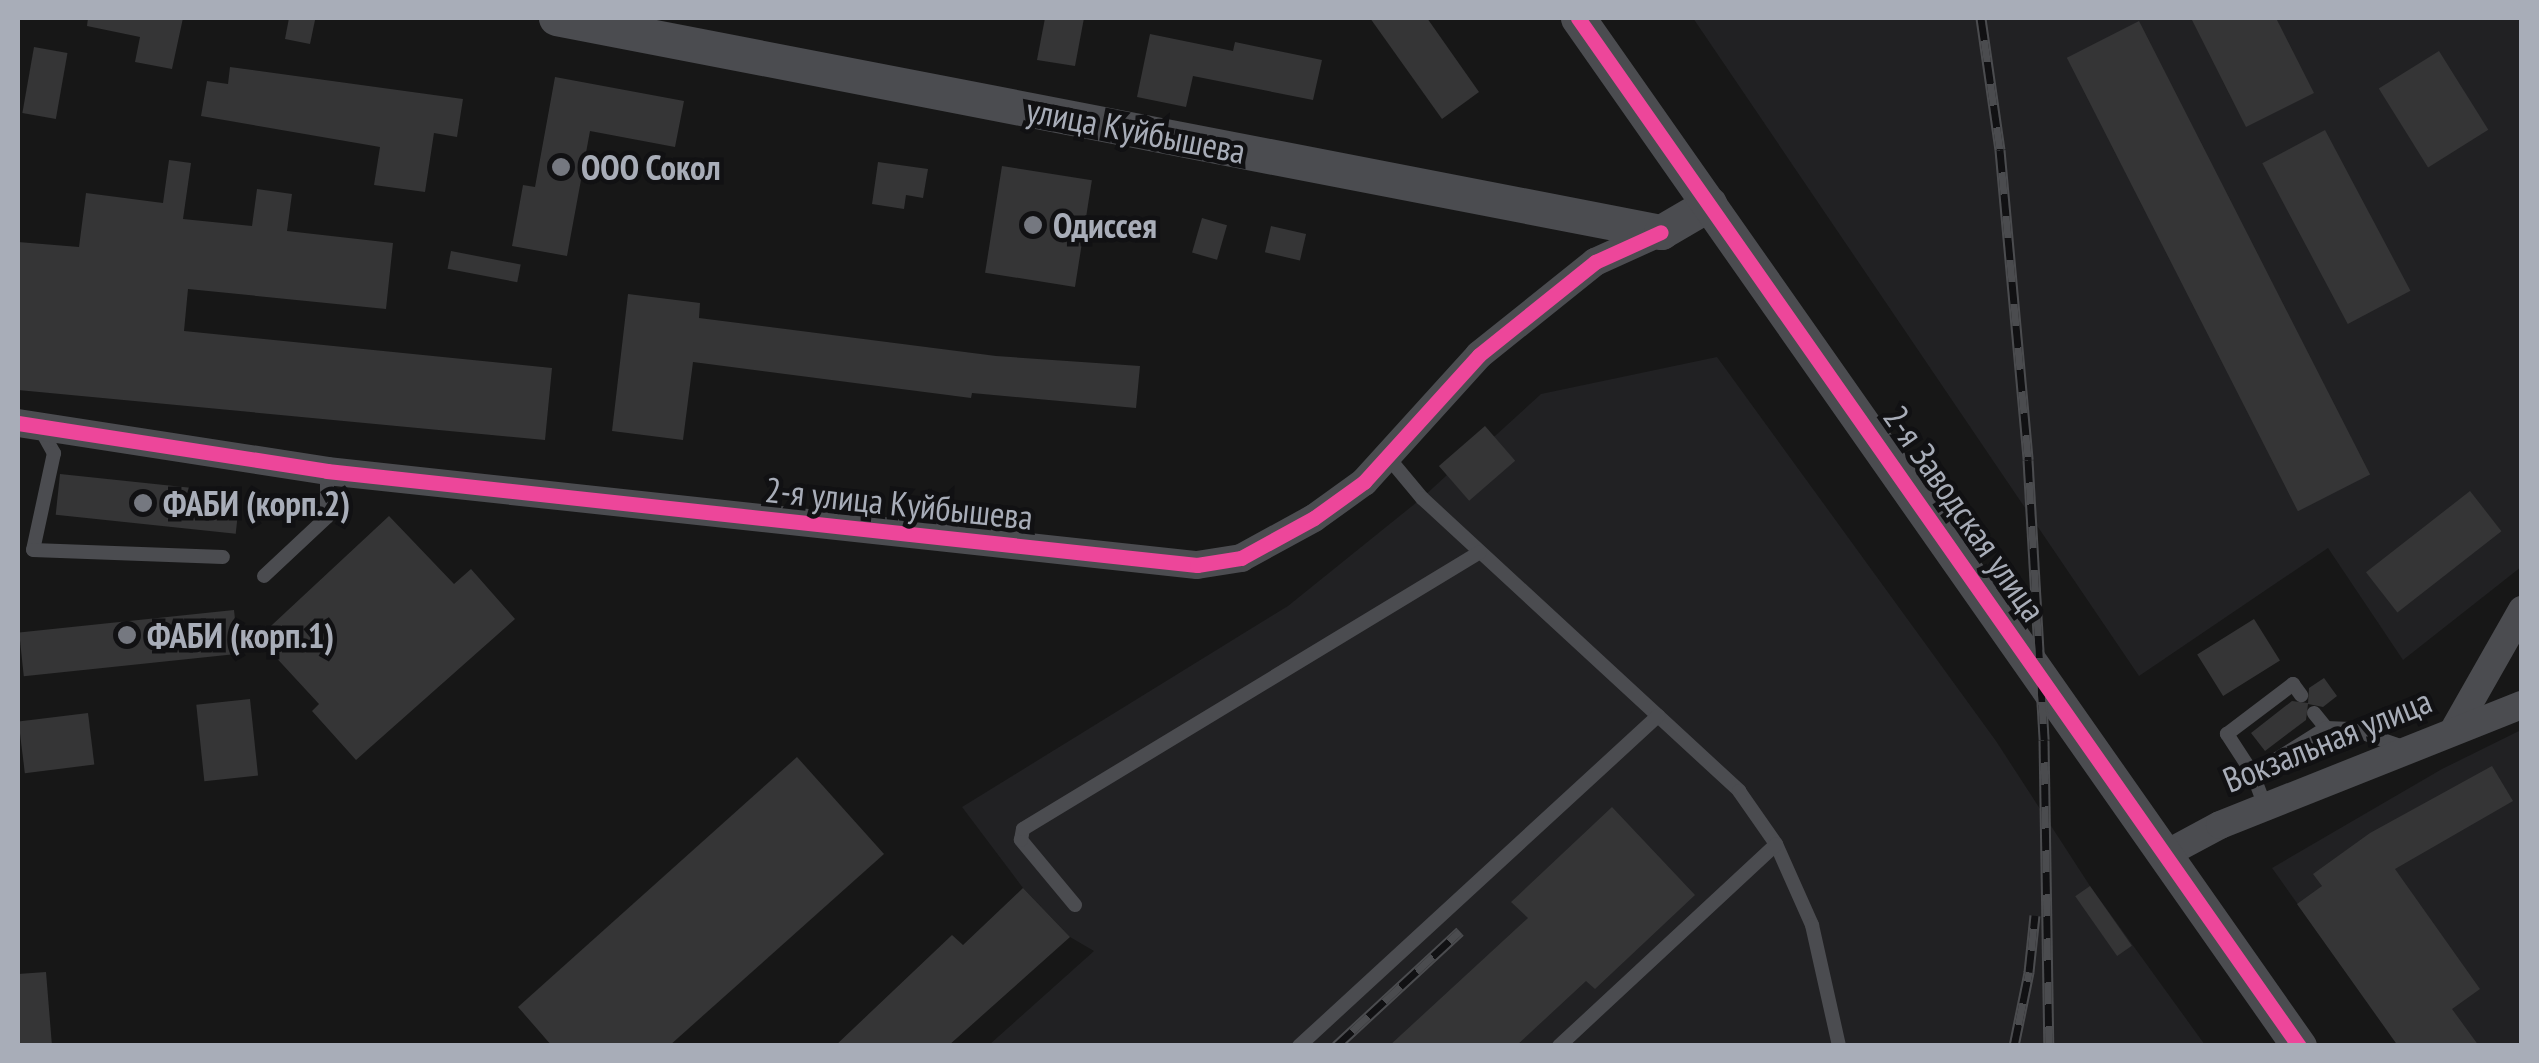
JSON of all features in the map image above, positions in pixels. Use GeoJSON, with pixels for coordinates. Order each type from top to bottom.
{"type":"FeatureCollection","features":[{"type":"Feature","properties":{"kind":"street","name":"улица Куйбышева"},"geometry":{"type":"LineString","coordinates":[[556,18],[1661,232]]}},
{"type":"Feature","properties":{"kind":"street","name":"2-я Заводская улица"},"geometry":{"type":"LineString","coordinates":[[1578,18],[2299,1046]]}},
{"type":"Feature","properties":{"kind":"street"},"geometry":{"type":"LineString","coordinates":[[1661,232],[1709,204]]}},
{"type":"Feature","properties":{"kind":"street","name":"2-я улица Куйбышева"},"geometry":{"type":"LineString","coordinates":[[29,425],[328,471],[1197,565],[1241,558],[1314,518],[1364,482],[1479,355],[1595,262],[1661,232]]}},
{"type":"Feature","properties":{"kind":"street"},"geometry":{"type":"LineString","coordinates":[[2454,728],[2522,610]]}},
{"type":"Feature","properties":{"kind":"street","name":"Вокзальная улица"},"geometry":{"type":"LineString","coordinates":[[2166,854],[2265,806],[2454,728],[2522,705]]}},
{"type":"Feature","properties":{"kind":"lane"},"geometry":{"type":"LineString","coordinates":[[29,425],[54,453],[33,550],[223,557]]}},
{"type":"Feature","properties":{"kind":"lane"},"geometry":{"type":"LineString","coordinates":[[1387,456],[1422,498],[1739,791],[1776,844],[1812,925],[1839,1046]]}},
{"type":"Feature","properties":{"kind":"lane"},"geometry":{"type":"LineString","coordinates":[[264,576],[327,517],[328,471]]}},
{"type":"Feature","properties":{"kind":"lane"},"geometry":{"type":"LineString","coordinates":[[1076,905],[1021,840],[1023,829],[1480,552]]}},
{"type":"Feature","properties":{"kind":"lane"},"geometry":{"type":"LineString","coordinates":[[2265,806],[2253,774],[2227,734],[2257,720],[2278,704],[2292,684],[2301,695]]}},
{"type":"Feature","properties":{"kind":"lane"},"geometry":{"type":"LineString","coordinates":[[2314,713],[2326,728]]}},
{"type":"Feature","properties":{"kind":"lane"},"geometry":{"type":"LineString","coordinates":[[1299,1046],[1658,716]]}},
{"type":"Feature","properties":{"kind":"lane"},"geometry":{"type":"LineString","coordinates":[[2295,728],[2306,741]]}},
{"type":"Feature","properties":{"kind":"lane"},"geometry":{"type":"LineString","coordinates":[[2253,774],[2280,749],[2306,741],[2326,728],[2352,730],[2406,748]]}},
{"type":"Feature","properties":{"kind":"lane"},"geometry":{"type":"LineString","coordinates":[[1558,1046],[1776,844]]}},
{"type":"Feature","properties":{"kind":"shaded area"},"geometry":{"type":"Polygon","coordinates":[[[1693,18],[2521,18],[2521,567],[2403,660],[2328,548],[2139,676],[1693,18]]]}},
{"type":"Feature","properties":{"kind":"shaded area"},"geometry":{"type":"Polygon","coordinates":[[[1717,357],[1996,741],[2090,886],[2205,1045],[989,1045],[1094,951],[1070,937],[1023,888],[962,807],[1288,606],[1447,475],[1439,466],[1495,436],[1541,394],[1717,357]]]}},
{"type":"Feature","properties":{"kind":"shaded area"},"geometry":{"type":"Polygon","coordinates":[[[2521,730],[2521,1045],[2398,1045],[2272,868],[2442,769],[2521,730]]]}},
{"type":"Feature","properties":{"kind":"building"},"geometry":{"type":"Polygon","coordinates":[[[88,18],[183,18],[172,69],[135,62],[140,37],[87,26],[88,18]]]}},
{"type":"Feature","properties":{"kind":"building"},"geometry":{"type":"Polygon","coordinates":[[[289,18],[315,20],[310,44],[285,39],[289,18]]]}},
{"type":"Feature","properties":{"kind":"building"},"geometry":{"type":"Polygon","coordinates":[[[1045,18],[1084,18],[1075,66],[1037,60],[1045,18]]]}},
{"type":"Feature","properties":{"kind":"building"},"geometry":{"type":"Polygon","coordinates":[[[1370,18],[1427,18],[1479,92],[1442,119],[1370,18]]]}},
{"type":"Feature","properties":{"kind":"building"},"geometry":{"type":"Polygon","coordinates":[[[2191,18],[2276,18],[2314,93],[2246,127],[2191,18]]]}},
{"type":"Feature","properties":{"kind":"building"},"geometry":{"type":"Polygon","coordinates":[[[2139,21],[2370,475],[2298,511],[2067,58],[2139,21]]]}},
{"type":"Feature","properties":{"kind":"building"},"geometry":{"type":"Polygon","coordinates":[[[1150,34],[1233,51],[1235,42],[1322,60],[1313,100],[1193,76],[1186,107],[1137,97],[1150,34]]]}},
{"type":"Feature","properties":{"kind":"building"},"geometry":{"type":"Polygon","coordinates":[[[34,47],[67,53],[56,119],[22,113],[34,47]]]}},
{"type":"Feature","properties":{"kind":"building"},"geometry":{"type":"Polygon","coordinates":[[[2439,51],[2488,130],[2428,167],[2379,89],[2439,51]]]}},
{"type":"Feature","properties":{"kind":"building"},"geometry":{"type":"Polygon","coordinates":[[[230,67],[463,99],[457,137],[434,133],[425,192],[374,185],[380,147],[201,116],[207,81],[228,84],[230,67]]]}},
{"type":"Feature","properties":{"kind":"building","name":"ООО Сокол"},"geometry":{"type":"Polygon","coordinates":[[[555,77],[684,101],[675,147],[590,131],[567,256],[512,246],[523,185],[535,187],[555,77]]]}},
{"type":"Feature","properties":{"kind":"building"},"geometry":{"type":"Polygon","coordinates":[[[2325,130],[2410,291],[2348,324],[2262,163],[2325,130]]]}},
{"type":"Feature","properties":{"kind":"building"},"geometry":{"type":"Polygon","coordinates":[[[169,160],[191,163],[183,219],[252,226],[257,189],[292,194],[287,231],[393,243],[386,309],[188,289],[184,331],[552,368],[545,440],[18,390],[18,242],[79,247],[86,193],[163,203],[169,160]]]}},
{"type":"Feature","properties":{"kind":"building"},"geometry":{"type":"Polygon","coordinates":[[[878,162],[928,169],[923,198],[906,195],[904,209],[872,204],[878,162]]]}},
{"type":"Feature","properties":{"kind":"building"},"geometry":{"type":"Polygon","coordinates":[[[1002,166],[1092,180],[1075,287],[985,273],[1002,166]]]}},
{"type":"Feature","properties":{"kind":"building"},"geometry":{"type":"Polygon","coordinates":[[[1202,218],[1227,225],[1217,260],[1192,253],[1202,218]]]}},
{"type":"Feature","properties":{"kind":"building"},"geometry":{"type":"Polygon","coordinates":[[[1271,226],[1306,234],[1300,260],[1265,252],[1271,226]]]}},
{"type":"Feature","properties":{"kind":"building"},"geometry":{"type":"Polygon","coordinates":[[[451,251],[521,265],[517,282],[448,269],[451,251]]]}},
{"type":"Feature","properties":{"kind":"building"},"geometry":{"type":"Polygon","coordinates":[[[628,294],[700,303],[699,318],[996,356],[1140,366],[1136,408],[972,393],[971,398],[693,362],[683,440],[612,431],[628,294]]]}},
{"type":"Feature","properties":{"kind":"building"},"geometry":{"type":"Polygon","coordinates":[[[1485,426],[1515,461],[1469,501],[1439,466],[1485,426]]]}},
{"type":"Feature","properties":{"kind":"building","name":"ФАБИ (корп.2)"},"geometry":{"type":"Polygon","coordinates":[[[60,474],[240,493],[236,534],[56,515],[60,474]]]}},
{"type":"Feature","properties":{"kind":"building"},"geometry":{"type":"Polygon","coordinates":[[[2470,491],[2501,531],[2397,612],[2366,572],[2470,491]]]}},
{"type":"Feature","properties":{"kind":"building"},"geometry":{"type":"Polygon","coordinates":[[[389,516],[454,584],[471,569],[515,619],[356,760],[312,711],[319,704],[258,638],[389,516]]]}},
{"type":"Feature","properties":{"kind":"building","name":"ФАБИ (корп.1)"},"geometry":{"type":"Polygon","coordinates":[[[234,610],[239,654],[24,676],[19,633],[234,610]]]}},
{"type":"Feature","properties":{"kind":"building"},"geometry":{"type":"Polygon","coordinates":[[[2254,619],[2280,661],[2223,696],[2197,655],[2254,619]]]}},
{"type":"Feature","properties":{"kind":"building"},"geometry":{"type":"Polygon","coordinates":[[[2324,678],[2337,696],[2323,707],[2308,704],[2306,720],[2265,751],[2251,733],[2292,701],[2308,703],[2309,688],[2324,678]]]}},
{"type":"Feature","properties":{"kind":"building"},"geometry":{"type":"Polygon","coordinates":[[[250,699],[258,776],[204,781],[196,705],[250,699]]]}},
{"type":"Feature","properties":{"kind":"building"},"geometry":{"type":"Polygon","coordinates":[[[88,713],[94,765],[25,773],[19,722],[88,713]]]}},
{"type":"Feature","properties":{"kind":"building"},"geometry":{"type":"Polygon","coordinates":[[[797,757],[884,854],[669,1046],[552,1046],[518,1007],[797,757]]]}},
{"type":"Feature","properties":{"kind":"building"},"geometry":{"type":"Polygon","coordinates":[[[2492,766],[2513,801],[2395,869],[2480,989],[2452,1009],[2479,1046],[2398,1046],[2297,904],[2322,886],[2313,874],[2370,833],[2492,766]]]}},
{"type":"Feature","properties":{"kind":"building"},"geometry":{"type":"Polygon","coordinates":[[[1612,807],[1695,895],[1595,989],[1586,981],[1516,1046],[1389,1046],[1528,918],[1511,902],[1612,807]]]}},
{"type":"Feature","properties":{"kind":"building"},"geometry":{"type":"Polygon","coordinates":[[[2090,886],[2132,946],[2117,956],[2075,896],[2090,886]]]}},
{"type":"Feature","properties":{"kind":"building"},"geometry":{"type":"Polygon","coordinates":[[[1023,888],[1070,937],[948,1046],[835,1046],[952,935],[963,945],[1023,888]]]}},
{"type":"Feature","properties":{"kind":"building"},"geometry":{"type":"Polygon","coordinates":[[[46,972],[52,1046],[18,1046],[18,974],[46,972]]]}},
{"type":"Feature","properties":{"kind":"railway"},"geometry":{"type":"LineString","coordinates":[[1981,18],[2000,150],[2028,460],[2044,740],[2049,1046]]}},
{"type":"Feature","properties":{"kind":"railway"},"geometry":{"type":"LineString","coordinates":[[2014,1046],[2029,972],[2035,915]]}},
{"type":"Feature","properties":{"kind":"railway"},"geometry":{"type":"LineString","coordinates":[[1336,1046],[1460,931]]}},
{"type":"Feature","properties":{"kind":"cycle path"},"geometry":{"type":"LineString","coordinates":[[1578,18],[2299,1046]]}},
{"type":"Feature","properties":{"kind":"cycle path"},"geometry":{"type":"LineString","coordinates":[[18,423],[327,471],[1197,565],[1241,558],[1314,518],[1364,482],[1479,355],[1595,262],[1661,232]]}},
{"type":"Feature","properties":{"kind":"place","name":"ООО Сокол"},"geometry":{"type":"Point","coordinates":[561,167]}},
{"type":"Feature","properties":{"kind":"place","name":"Одиссея"},"geometry":{"type":"Point","coordinates":[1033,225]}},
{"type":"Feature","properties":{"kind":"place","name":"ФАБИ (корп.2)"},"geometry":{"type":"Point","coordinates":[143,503]}},
{"type":"Feature","properties":{"kind":"place","name":"ФАБИ (корп.1)"},"geometry":{"type":"Point","coordinates":[127,635]}}]}
